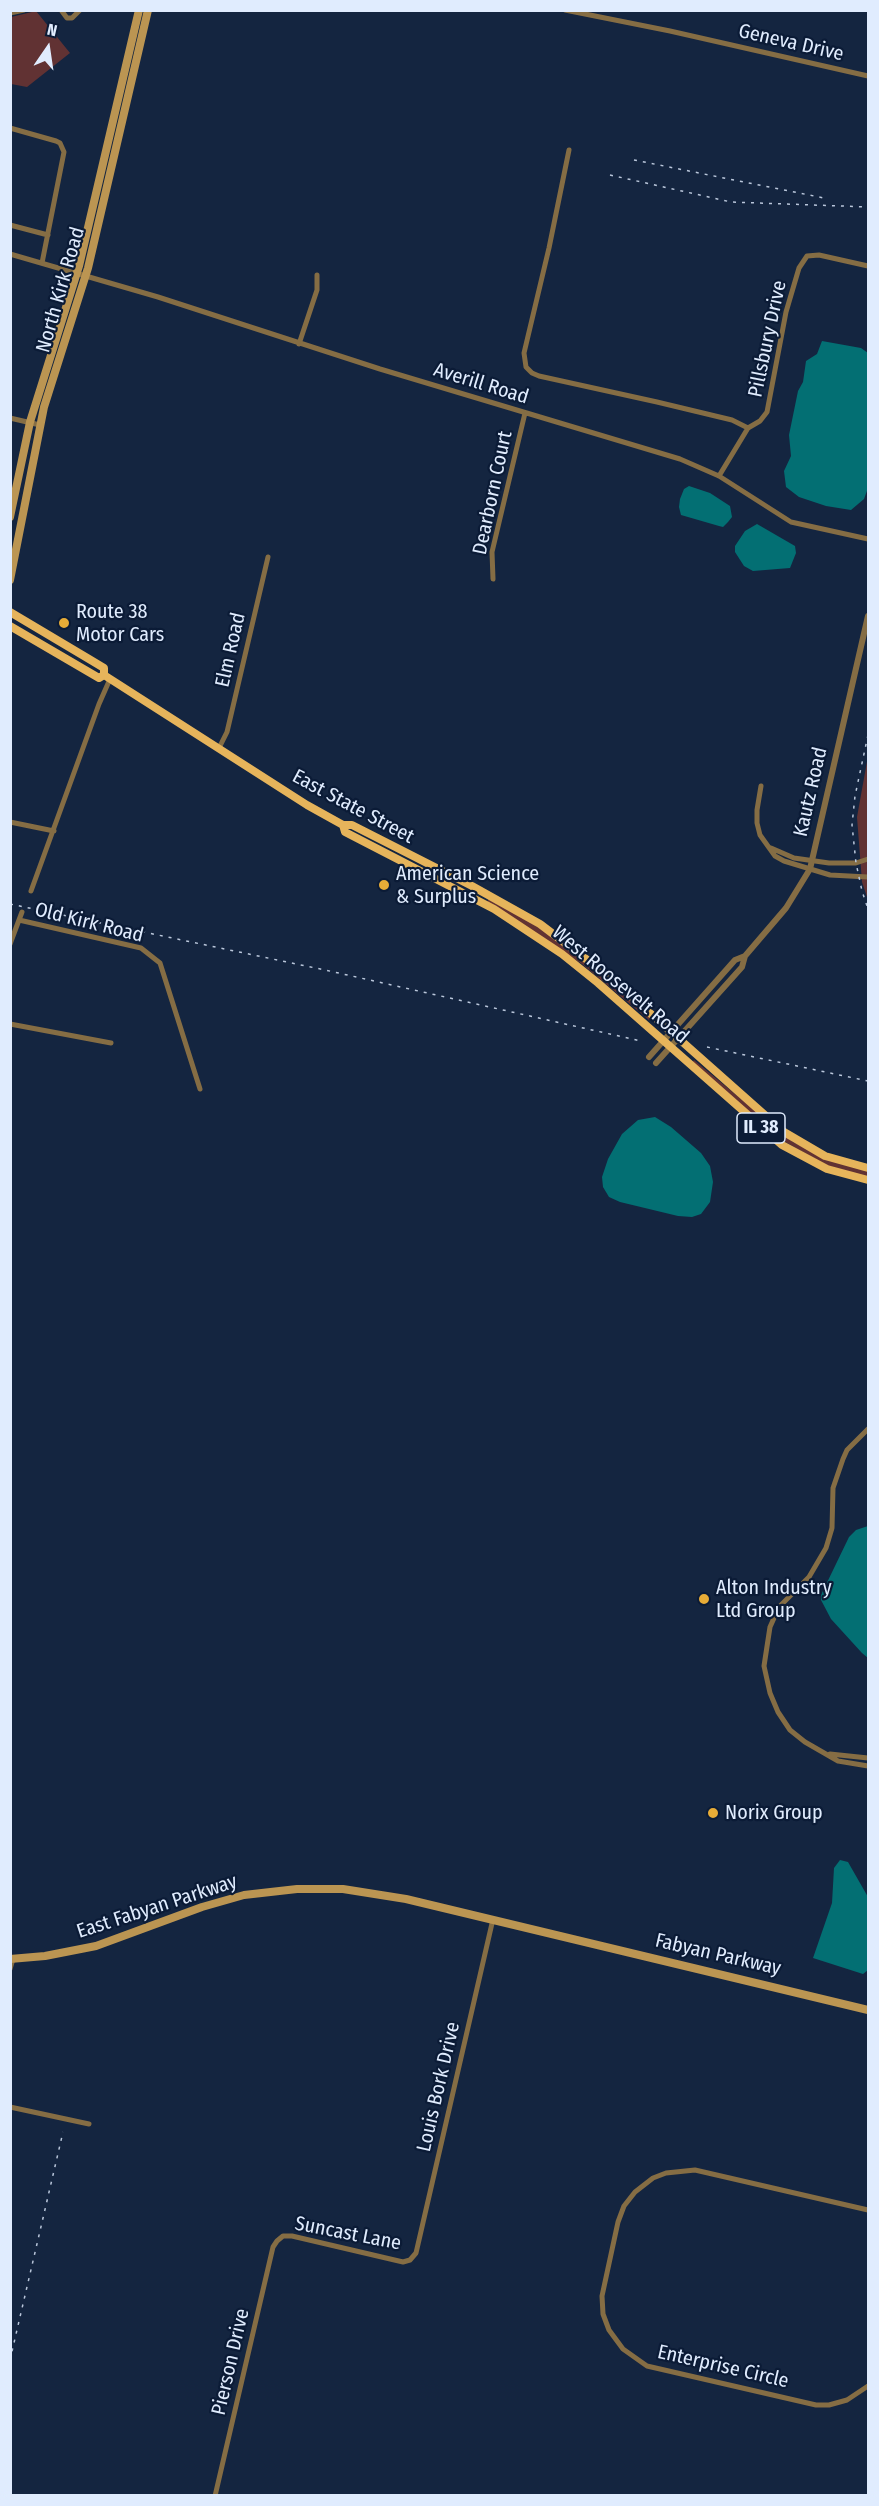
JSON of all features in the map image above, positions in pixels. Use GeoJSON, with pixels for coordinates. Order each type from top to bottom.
{"type":"FeatureCollection","features":[{"type":"Feature","properties":{"kind":"main road","name":"North Kirk Road"},"geometry":{"type":"LineString","coordinates":[[10,518],[30,422],[81,275],[139,10]]}},
{"type":"Feature","properties":{"kind":"main road","name":"North Kirk Road"},"geometry":{"type":"LineString","coordinates":[[10,580],[40,425],[81,275],[148,10]]}},
{"type":"Feature","properties":{"kind":"main road","name":"East State Street"},"geometry":{"type":"LineString","coordinates":[[10,612],[104,668],[107,677],[343,825],[352,825],[540,924],[594,964],[674,1035]]}},
{"type":"Feature","properties":{"kind":"main road","name":"East State Street"},"geometry":{"type":"LineString","coordinates":[[10,626],[99,678],[107,677]]}},
{"type":"Feature","properties":{"kind":"main road","name":"West Roosevelt Road"},"geometry":{"type":"LineString","coordinates":[[343,825],[345,832],[481,902],[533,934],[598,983],[762,1129],[789,1150],[827,1169],[868,1180]]}},
{"type":"Feature","properties":{"kind":"main road","name":"West Roosevelt Road"},"geometry":{"type":"LineString","coordinates":[[674,1035],[793,1138],[825,1156],[868,1168]]}},
{"type":"Feature","properties":{"kind":"main road","name":"East Fabyan Parkway"},"geometry":{"type":"LineString","coordinates":[[12,1959],[45,1956],[96,1946],[218,1902],[281,1890],[319,1888],[369,1892],[560,1935]]}},
{"type":"Feature","properties":{"kind":"main road","name":"Fabyan Parkway"},"geometry":{"type":"LineString","coordinates":[[560,1935],[868,2010]]}},
{"type":"Feature","properties":{"kind":"street"},"geometry":{"type":"LineString","coordinates":[[10,13],[24,10]]}},
{"type":"Feature","properties":{"kind":"street"},"geometry":{"type":"LineString","coordinates":[[61,10],[67,18],[72,18],[80,10]]}},
{"type":"Feature","properties":{"kind":"street","name":"Geneva Drive"},"geometry":{"type":"LineString","coordinates":[[566,10],[868,76]]}},
{"type":"Feature","properties":{"kind":"street"},"geometry":{"type":"LineString","coordinates":[[10,128],[56,141],[63,147],[64,155],[42,263]]}},
{"type":"Feature","properties":{"kind":"street"},"geometry":{"type":"LineString","coordinates":[[569,150],[524,353],[526,366],[532,373],[539,376],[732,420],[748,428]]}},
{"type":"Feature","properties":{"kind":"street"},"geometry":{"type":"LineString","coordinates":[[10,225],[48,235]]}},
{"type":"Feature","properties":{"kind":"street","name":"Averill Road"},"geometry":{"type":"LineString","coordinates":[[10,254],[158,297],[299,344],[680,459],[719,476],[791,522],[868,539]]}},
{"type":"Feature","properties":{"kind":"street","name":"Pillsbury Drive"},"geometry":{"type":"LineString","coordinates":[[719,476],[748,428],[760,421],[767,412],[786,312],[799,268],[807,256],[819,255],[868,266]]}},
{"type":"Feature","properties":{"kind":"street"},"geometry":{"type":"LineString","coordinates":[[299,344],[317,291],[317,275]]}},
{"type":"Feature","properties":{"kind":"street","name":"Dearborn Court"},"geometry":{"type":"LineString","coordinates":[[493,579],[492,552],[525,413]]}},
{"type":"Feature","properties":{"kind":"street"},"geometry":{"type":"LineString","coordinates":[[10,418],[40,425]]}},
{"type":"Feature","properties":{"kind":"street","name":"Elm Road"},"geometry":{"type":"LineString","coordinates":[[219,748],[226,732],[268,557]]}},
{"type":"Feature","properties":{"kind":"street","name":"Kautz Road"},"geometry":{"type":"LineString","coordinates":[[656,1063],[667,1044],[735,960],[745,956],[786,908],[810,869],[868,616]]}},
{"type":"Feature","properties":{"kind":"street"},"geometry":{"type":"LineString","coordinates":[[31,891],[107,677]]}},
{"type":"Feature","properties":{"kind":"street"},"geometry":{"type":"LineString","coordinates":[[761,786],[757,823],[760,835],[767,846],[775,856],[830,875],[866,877],[865,860],[846,863],[812,861],[786,855],[767,846]]}},
{"type":"Feature","properties":{"kind":"street"},"geometry":{"type":"LineString","coordinates":[[10,822],[54,831]]}},
{"type":"Feature","properties":{"kind":"street","name":"Old Kirk Road"},"geometry":{"type":"LineString","coordinates":[[10,944],[22,912]]}},
{"type":"Feature","properties":{"kind":"street","name":"Old Kirk Road"},"geometry":{"type":"LineString","coordinates":[[19,920],[141,948],[160,963],[200,1089]]}},
{"type":"Feature","properties":{"kind":"street"},"geometry":{"type":"LineString","coordinates":[[10,1024],[111,1043]]}},
{"type":"Feature","properties":{"kind":"street","name":"Kautz Road"},"geometry":{"type":"LineString","coordinates":[[650,1056],[667,1044]]}},
{"type":"Feature","properties":{"kind":"street"},"geometry":{"type":"LineString","coordinates":[[868,1429],[847,1450],[836,1478],[832,1528],[826,1548],[809,1577],[779,1607],[770,1627],[766,1643],[765,1675],[778,1712],[798,1737],[830,1754],[838,1761],[868,1766]]}},
{"type":"Feature","properties":{"kind":"street"},"geometry":{"type":"LineString","coordinates":[[830,1754],[868,1758]]}},
{"type":"Feature","properties":{"kind":"street","name":"Louis Bork Drive"},"geometry":{"type":"LineString","coordinates":[[410,2260],[417,2249],[493,1919]]}},
{"type":"Feature","properties":{"kind":"street"},"geometry":{"type":"LineString","coordinates":[[10,1969],[12,1959]]}},
{"type":"Feature","properties":{"kind":"street"},"geometry":{"type":"LineString","coordinates":[[10,2107],[89,2124]]}},
{"type":"Feature","properties":{"kind":"street","name":"Enterprise Circle"},"geometry":{"type":"LineString","coordinates":[[868,2210],[695,2170],[666,2173],[653,2178],[635,2192],[624,2206],[602,2296],[603,2314],[609,2330],[623,2349],[647,2366],[816,2404],[829,2405],[847,2400],[868,2386]]}},
{"type":"Feature","properties":{"kind":"street","name":"Suncast Lane"},"geometry":{"type":"LineString","coordinates":[[280,2238],[292,2236],[399,2261],[410,2260]]}},
{"type":"Feature","properties":{"kind":"street","name":"Pierson Drive"},"geometry":{"type":"LineString","coordinates":[[215,2496],[273,2247],[280,2238]]}},
{"type":"Feature","properties":{"kind":"shaded area"},"geometry":{"type":"Polygon","coordinates":[[[36,11],[70,53],[27,87],[11,84],[11,17],[36,11]]]}},
{"type":"Feature","properties":{"kind":"shaded area"},"geometry":{"type":"Polygon","coordinates":[[[822,341],[861,348],[868,353],[868,488],[864,499],[851,510],[826,506],[799,497],[786,487],[784,471],[791,456],[789,435],[798,391],[803,382],[806,361],[817,354],[822,341]]]}},
{"type":"Feature","properties":{"kind":"shaded area"},"geometry":{"type":"Polygon","coordinates":[[[689,486],[710,493],[730,506],[732,517],[723,527],[681,515],[680,499],[684,489],[689,486]]]}},
{"type":"Feature","properties":{"kind":"shaded area"},"geometry":{"type":"Polygon","coordinates":[[[757,524],[795,546],[796,553],[790,568],[753,571],[744,566],[735,552],[735,546],[745,531],[757,524]]]}},
{"type":"Feature","properties":{"kind":"shaded area"},"geometry":{"type":"Polygon","coordinates":[[[868,756],[868,900],[862,882],[857,817],[868,756]]]}},
{"type":"Feature","properties":{"kind":"shaded area"},"geometry":{"type":"Polygon","coordinates":[[[489,899],[535,925],[578,955],[651,1018],[649,1020],[582,964],[487,902],[489,899]]]}},
{"type":"Feature","properties":{"kind":"shaded area"},"geometry":{"type":"Polygon","coordinates":[[[694,1060],[793,1142],[829,1160],[868,1171],[868,1177],[828,1166],[780,1139],[692,1063],[694,1060]]]}},
{"type":"Feature","properties":{"kind":"shaded area"},"geometry":{"type":"Polygon","coordinates":[[[655,1117],[671,1127],[701,1153],[710,1166],[713,1182],[710,1202],[701,1214],[692,1217],[678,1216],[620,1202],[609,1197],[603,1187],[602,1177],[608,1159],[622,1134],[638,1120],[655,1117]]]}},
{"type":"Feature","properties":{"kind":"shaded area"},"geometry":{"type":"Polygon","coordinates":[[[868,1526],[868,1658],[831,1619],[821,1600],[821,1595],[849,1537],[856,1530],[868,1526]]]}},
{"type":"Feature","properties":{"kind":"shaded area"},"geometry":{"type":"Polygon","coordinates":[[[840,1860],[848,1862],[868,1897],[868,1970],[863,1974],[813,1958],[832,1903],[834,1868],[840,1860]]]}},
{"type":"Feature","properties":{"kind":"railway"},"geometry":{"type":"LineString","coordinates":[[634,160],[824,198]]}},
{"type":"Feature","properties":{"kind":"railway"},"geometry":{"type":"LineString","coordinates":[[610,175],[731,202],[868,207]]}},
{"type":"Feature","properties":{"kind":"railway"},"geometry":{"type":"LineString","coordinates":[[868,735],[855,796],[852,825],[856,863],[868,909]]}},
{"type":"Feature","properties":{"kind":"railway"},"geometry":{"type":"LineString","coordinates":[[10,904],[325,970],[641,1041]]}},
{"type":"Feature","properties":{"kind":"railway"},"geometry":{"type":"LineString","coordinates":[[707,1047],[868,1081]]}},
{"type":"Feature","properties":{"kind":"railway"},"geometry":{"type":"LineString","coordinates":[[10,2360],[63,2132]]}},
{"type":"Feature","properties":{"kind":"place","name":"Route 38 Motor Cars"},"geometry":{"type":"Point","coordinates":[64,623]}},
{"type":"Feature","properties":{"kind":"place","name":"American Science & Surplus"},"geometry":{"type":"Point","coordinates":[384,885]}},
{"type":"Feature","properties":{"kind":"place","name":"Alton Industry Ltd Group"},"geometry":{"type":"Point","coordinates":[704,1599]}},
{"type":"Feature","properties":{"kind":"place","name":"Norix Group"},"geometry":{"type":"Point","coordinates":[713,1813]}}]}
